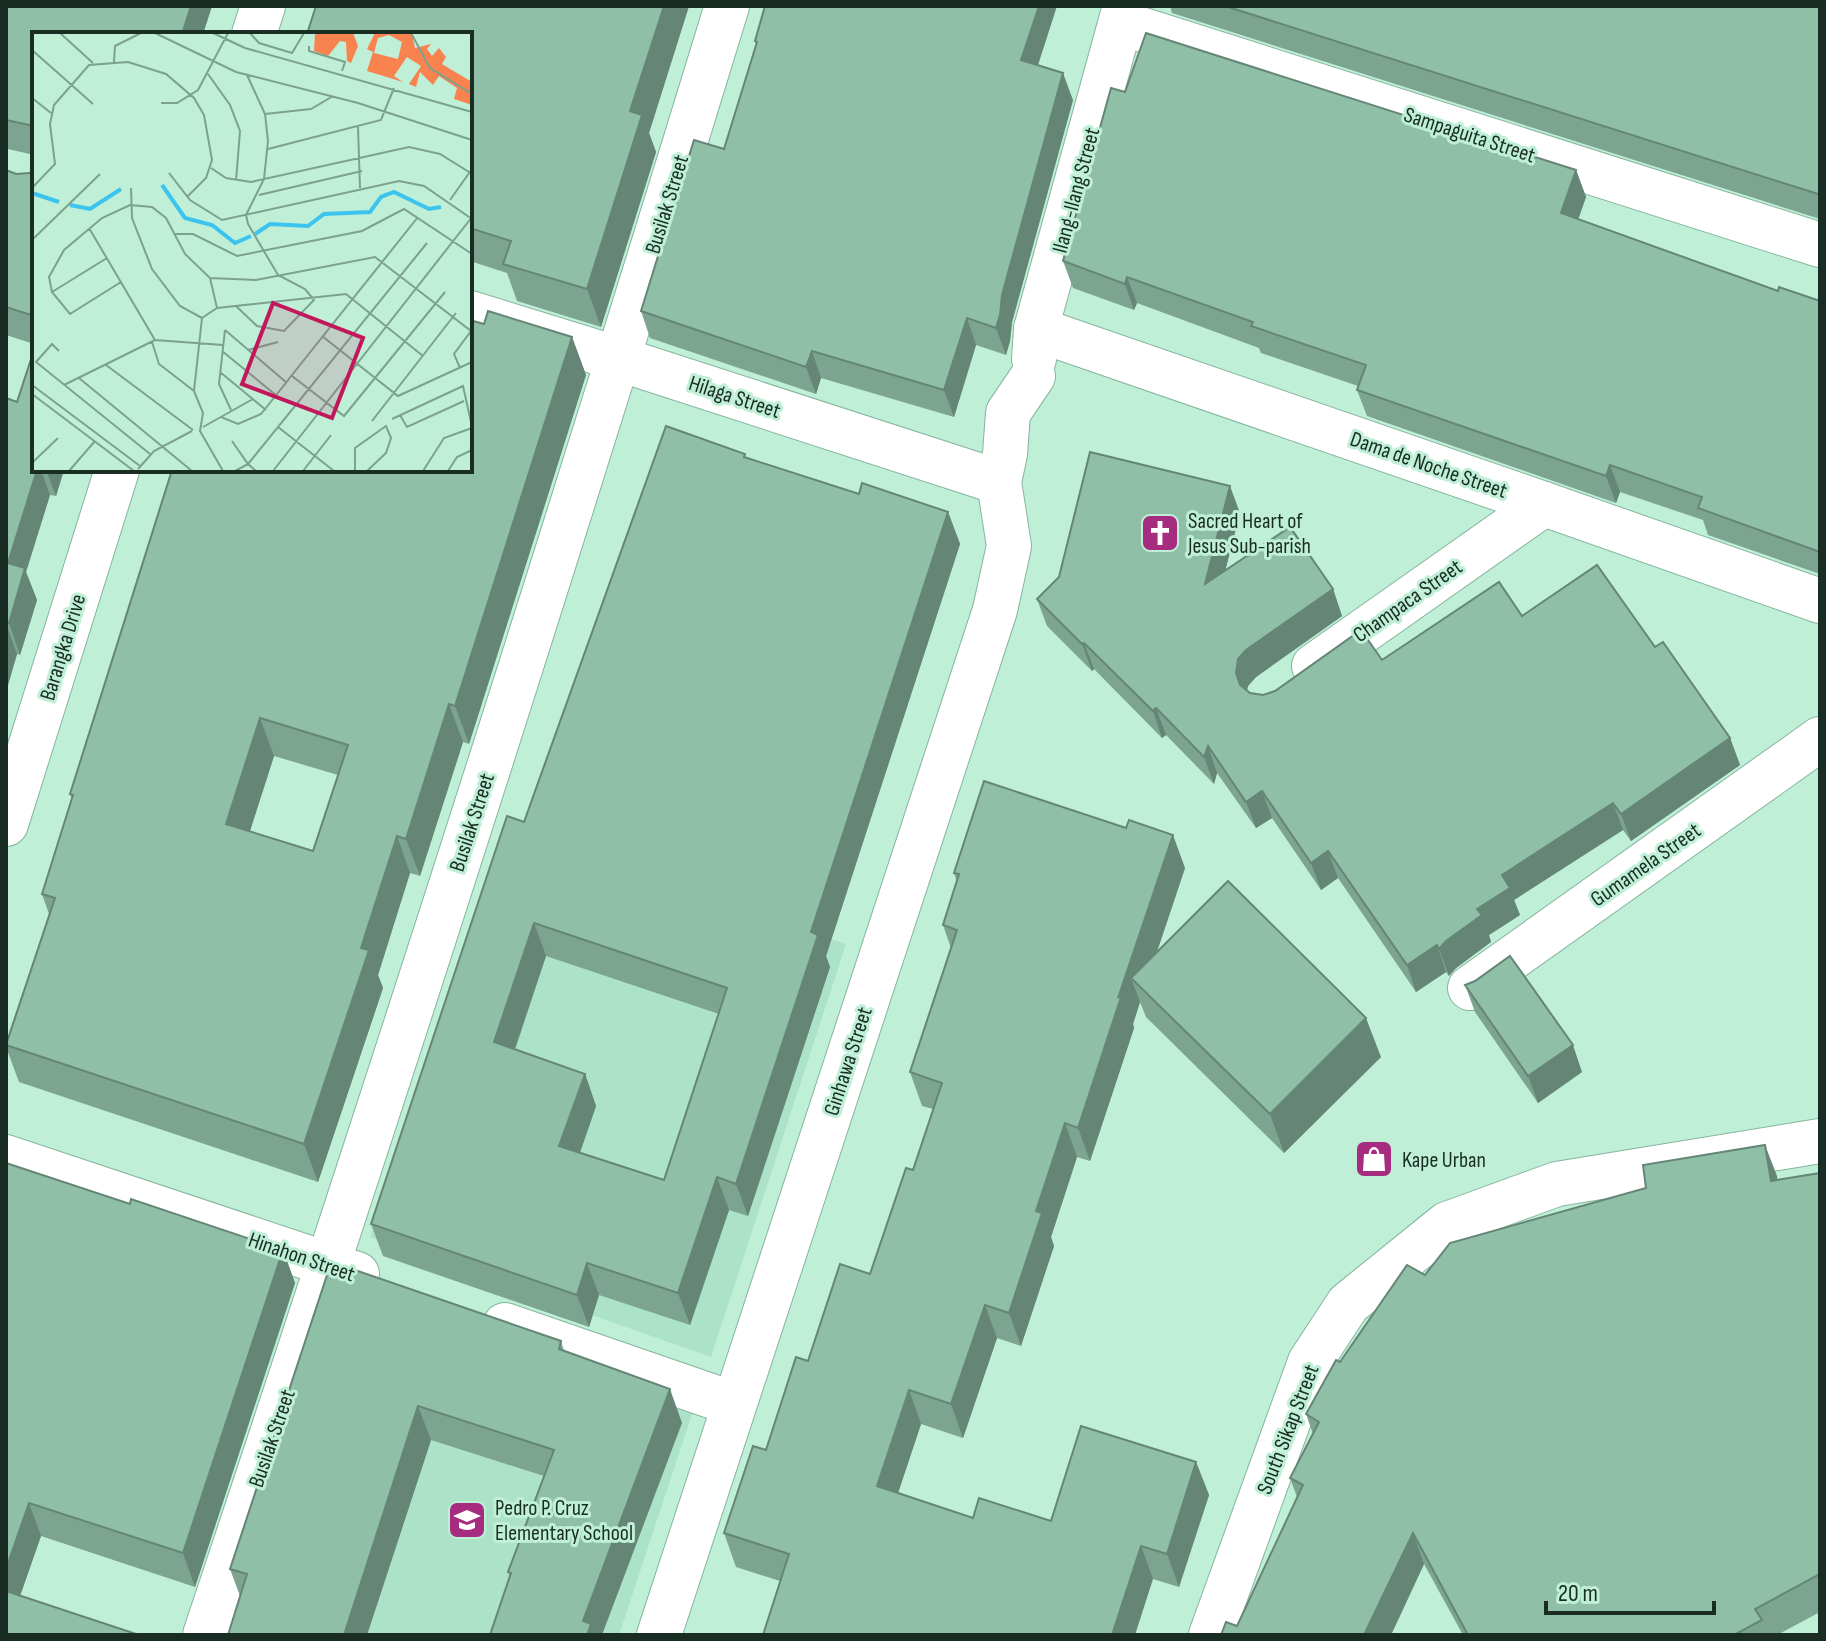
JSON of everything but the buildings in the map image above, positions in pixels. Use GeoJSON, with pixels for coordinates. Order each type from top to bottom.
{"type":"FeatureCollection","features":[{"type":"Feature","properties":{"kind":"street"},"geometry":{"type":"LineString","coordinates":[[255,32],[263,6]]}},
{"type":"Feature","properties":{"kind":"street","name":"Busilak Street"},"geometry":{"type":"LineString","coordinates":[[205,1635],[329,1264],[619,359],[727,6]]}},
{"type":"Feature","properties":{"kind":"street","name":"Sampaguita Street"},"geometry":{"type":"LineString","coordinates":[[1123,14],[1820,245]]}},
{"type":"Feature","properties":{"kind":"street","name":"Ilang-Ilang Street"},"geometry":{"type":"LineString","coordinates":[[1002,468],[1038,424],[1033,376],[1036,329],[1123,14]]}},
{"type":"Feature","properties":{"kind":"street","name":"Hilaga Street"},"geometry":{"type":"LineString","coordinates":[[472,314],[619,359],[1002,468]]}},
{"type":"Feature","properties":{"kind":"street","name":"Dama de Noche Street"},"geometry":{"type":"LineString","coordinates":[[1036,329],[1820,601]]}},
{"type":"Feature","properties":{"kind":"street","name":"Ginhawa Street"},"geometry":{"type":"LineString","coordinates":[[659,1635],[995,610],[1009,546],[1002,468]]}},
{"type":"Feature","properties":{"kind":"street","name":"Barangka Drive"},"geometry":{"type":"LineString","coordinates":[[6,824],[116,472]]}},
{"type":"Feature","properties":{"kind":"street","name":"Champaca Street"},"geometry":{"type":"LineString","coordinates":[[1283,688],[1544,504]]}},
{"type":"Feature","properties":{"kind":"street","name":"Gumamela Street"},"geometry":{"type":"LineString","coordinates":[[1470,988],[1820,739]]}},
{"type":"Feature","properties":{"kind":"street","name":"South Sikap Street"},"geometry":{"type":"LineString","coordinates":[[1211,1635],[1310,1362],[1348,1304],[1447,1224],[1557,1184],[1820,1141]]}},
{"type":"Feature","properties":{"kind":"street","name":"Hinahon Street"},"geometry":{"type":"LineString","coordinates":[[6,1157],[389,1285]]}},
{"type":"Feature","properties":{"kind":"street"},"geometry":{"type":"LineString","coordinates":[[464,1311],[734,1404]]}},
{"type":"Feature","properties":{"kind":"shaded area"},"geometry":{"type":"Polygon","coordinates":[[[510,835],[846,944],[711,1357],[370,1237],[510,835]]]}},
{"type":"Feature","properties":{"kind":"shaded area","name":"Pedro P. Cruz Elementary School"},"geometry":{"type":"Polygon","coordinates":[[[353,1292],[695,1405],[619,1635],[238,1635],[353,1292]]]}},
{"type":"Feature","properties":{"kind":"place","name":"Sacred Heart of Jesus Sub-parish"},"geometry":{"type":"Point","coordinates":[1160,533]}},
{"type":"Feature","properties":{"kind":"place","name":"Kape Urban"},"geometry":{"type":"Point","coordinates":[1374,1159]}},
{"type":"Feature","properties":{"kind":"place","name":"Pedro P. Cruz Elementary School"},"geometry":{"type":"Point","coordinates":[467,1520]}}]}
